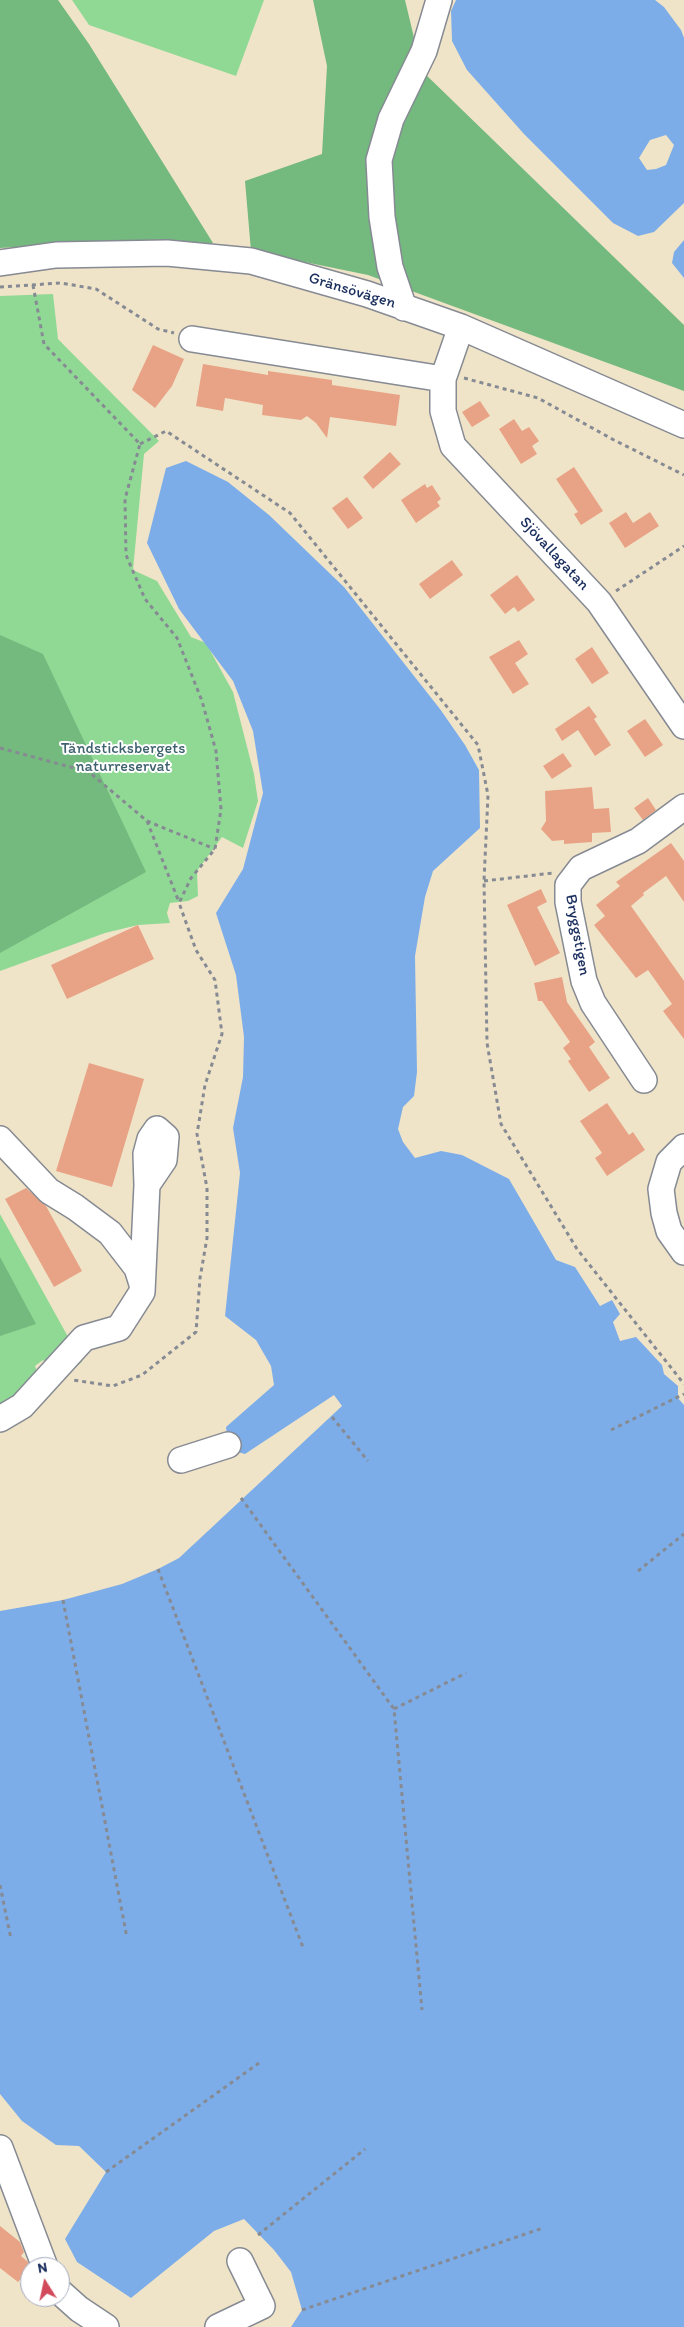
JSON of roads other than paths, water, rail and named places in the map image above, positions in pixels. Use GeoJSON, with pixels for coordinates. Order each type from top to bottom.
{"type":"FeatureCollection","features":[{"type":"Feature","properties":{"kind":"street"},"geometry":{"type":"LineString","coordinates":[[404,308],[390,267],[382,217],[379,160],[391,119],[424,51],[439,0]]}},
{"type":"Feature","properties":{"kind":"street","name":"Gränsövägen"},"geometry":{"type":"LineString","coordinates":[[0,263],[56,255],[167,253],[251,261],[367,294],[461,327],[684,425]]}},
{"type":"Feature","properties":{"kind":"street","name":"Sjövallagatan"},"geometry":{"type":"LineString","coordinates":[[461,327],[443,379],[444,411],[453,446],[599,602],[684,726]]}},
{"type":"Feature","properties":{"kind":"street"},"geometry":{"type":"LineString","coordinates":[[192,339],[443,379]]}},
{"type":"Feature","properties":{"kind":"street","name":"Bryggstigen"},"geometry":{"type":"LineString","coordinates":[[644,1080],[593,1002],[584,981],[568,902],[568,885],[581,868],[638,841],[684,808]]}},
{"type":"Feature","properties":{"kind":"street"},"geometry":{"type":"LineString","coordinates":[[0,1139],[49,1191],[75,1207],[110,1233],[136,1268],[142,1284]]}},
{"type":"Feature","properties":{"kind":"street"},"geometry":{"type":"LineString","coordinates":[[684,1147],[669,1162],[661,1189],[664,1214],[669,1231],[684,1252]]}},
{"type":"Feature","properties":{"kind":"street"},"geometry":{"type":"LineString","coordinates":[[0,1419],[22,1406],[84,1338],[120,1328],[142,1292],[147,1185]]}},
{"type":"Feature","properties":{"kind":"street"},"geometry":{"type":"LineString","coordinates":[[181,1460],[228,1445]]}},
{"type":"Feature","properties":{"kind":"street"},"geometry":{"type":"LineString","coordinates":[[0,2148],[41,2257]]}},
{"type":"Feature","properties":{"kind":"street"},"geometry":{"type":"LineString","coordinates":[[218,2327],[262,2306],[240,2261]]}},
{"type":"Feature","properties":{"kind":"street"},"geometry":{"type":"LineString","coordinates":[[70,2301],[106,2327]]}},
{"type":"Feature","properties":{"kind":"water"},"geometry":{"type":"Polygon","coordinates":[[[456,0],[655,0],[664,7],[681,30],[684,38],[684,203],[654,232],[638,236],[613,223],[524,134],[467,70],[452,41],[451,11],[456,0]],[[666,135],[650,140],[639,158],[647,170],[656,169],[666,165],[674,145],[666,135]]]}},
{"type":"Feature","properties":{"kind":"water"},"geometry":{"type":"Polygon","coordinates":[[[684,240],[684,278],[672,263],[674,252],[684,240]]]}},
{"type":"Feature","properties":{"kind":"water"},"geometry":{"type":"Polygon","coordinates":[[[186,461],[228,482],[269,515],[344,587],[440,709],[465,745],[479,770],[480,828],[433,871],[425,897],[415,956],[417,1072],[414,1096],[403,1107],[398,1129],[403,1142],[415,1158],[441,1151],[462,1155],[509,1179],[556,1260],[575,1267],[600,1306],[612,1300],[620,1314],[613,1322],[620,1341],[636,1337],[662,1365],[664,1374],[678,1386],[678,1398],[684,1405],[684,2327],[291,2327],[302,2310],[291,2272],[274,2250],[244,2219],[214,2231],[131,2298],[77,2262],[65,2239],[106,2172],[79,2146],[56,2145],[22,2121],[0,2094],[0,1611],[63,1600],[122,1584],[179,1558],[342,1406],[334,1395],[245,1454],[234,1451],[228,1445],[226,1427],[274,1385],[271,1366],[256,1340],[225,1316],[240,1173],[233,1128],[243,1077],[244,1037],[236,975],[216,913],[243,869],[263,793],[253,731],[233,681],[179,609],[147,543],[166,468],[186,461]]]}},
{"type":"Feature","properties":{"kind":"park label","name":"Tändsticksbergets naturreservat"},"geometry":{"type":"Point","coordinates":[123,758]}}]}
